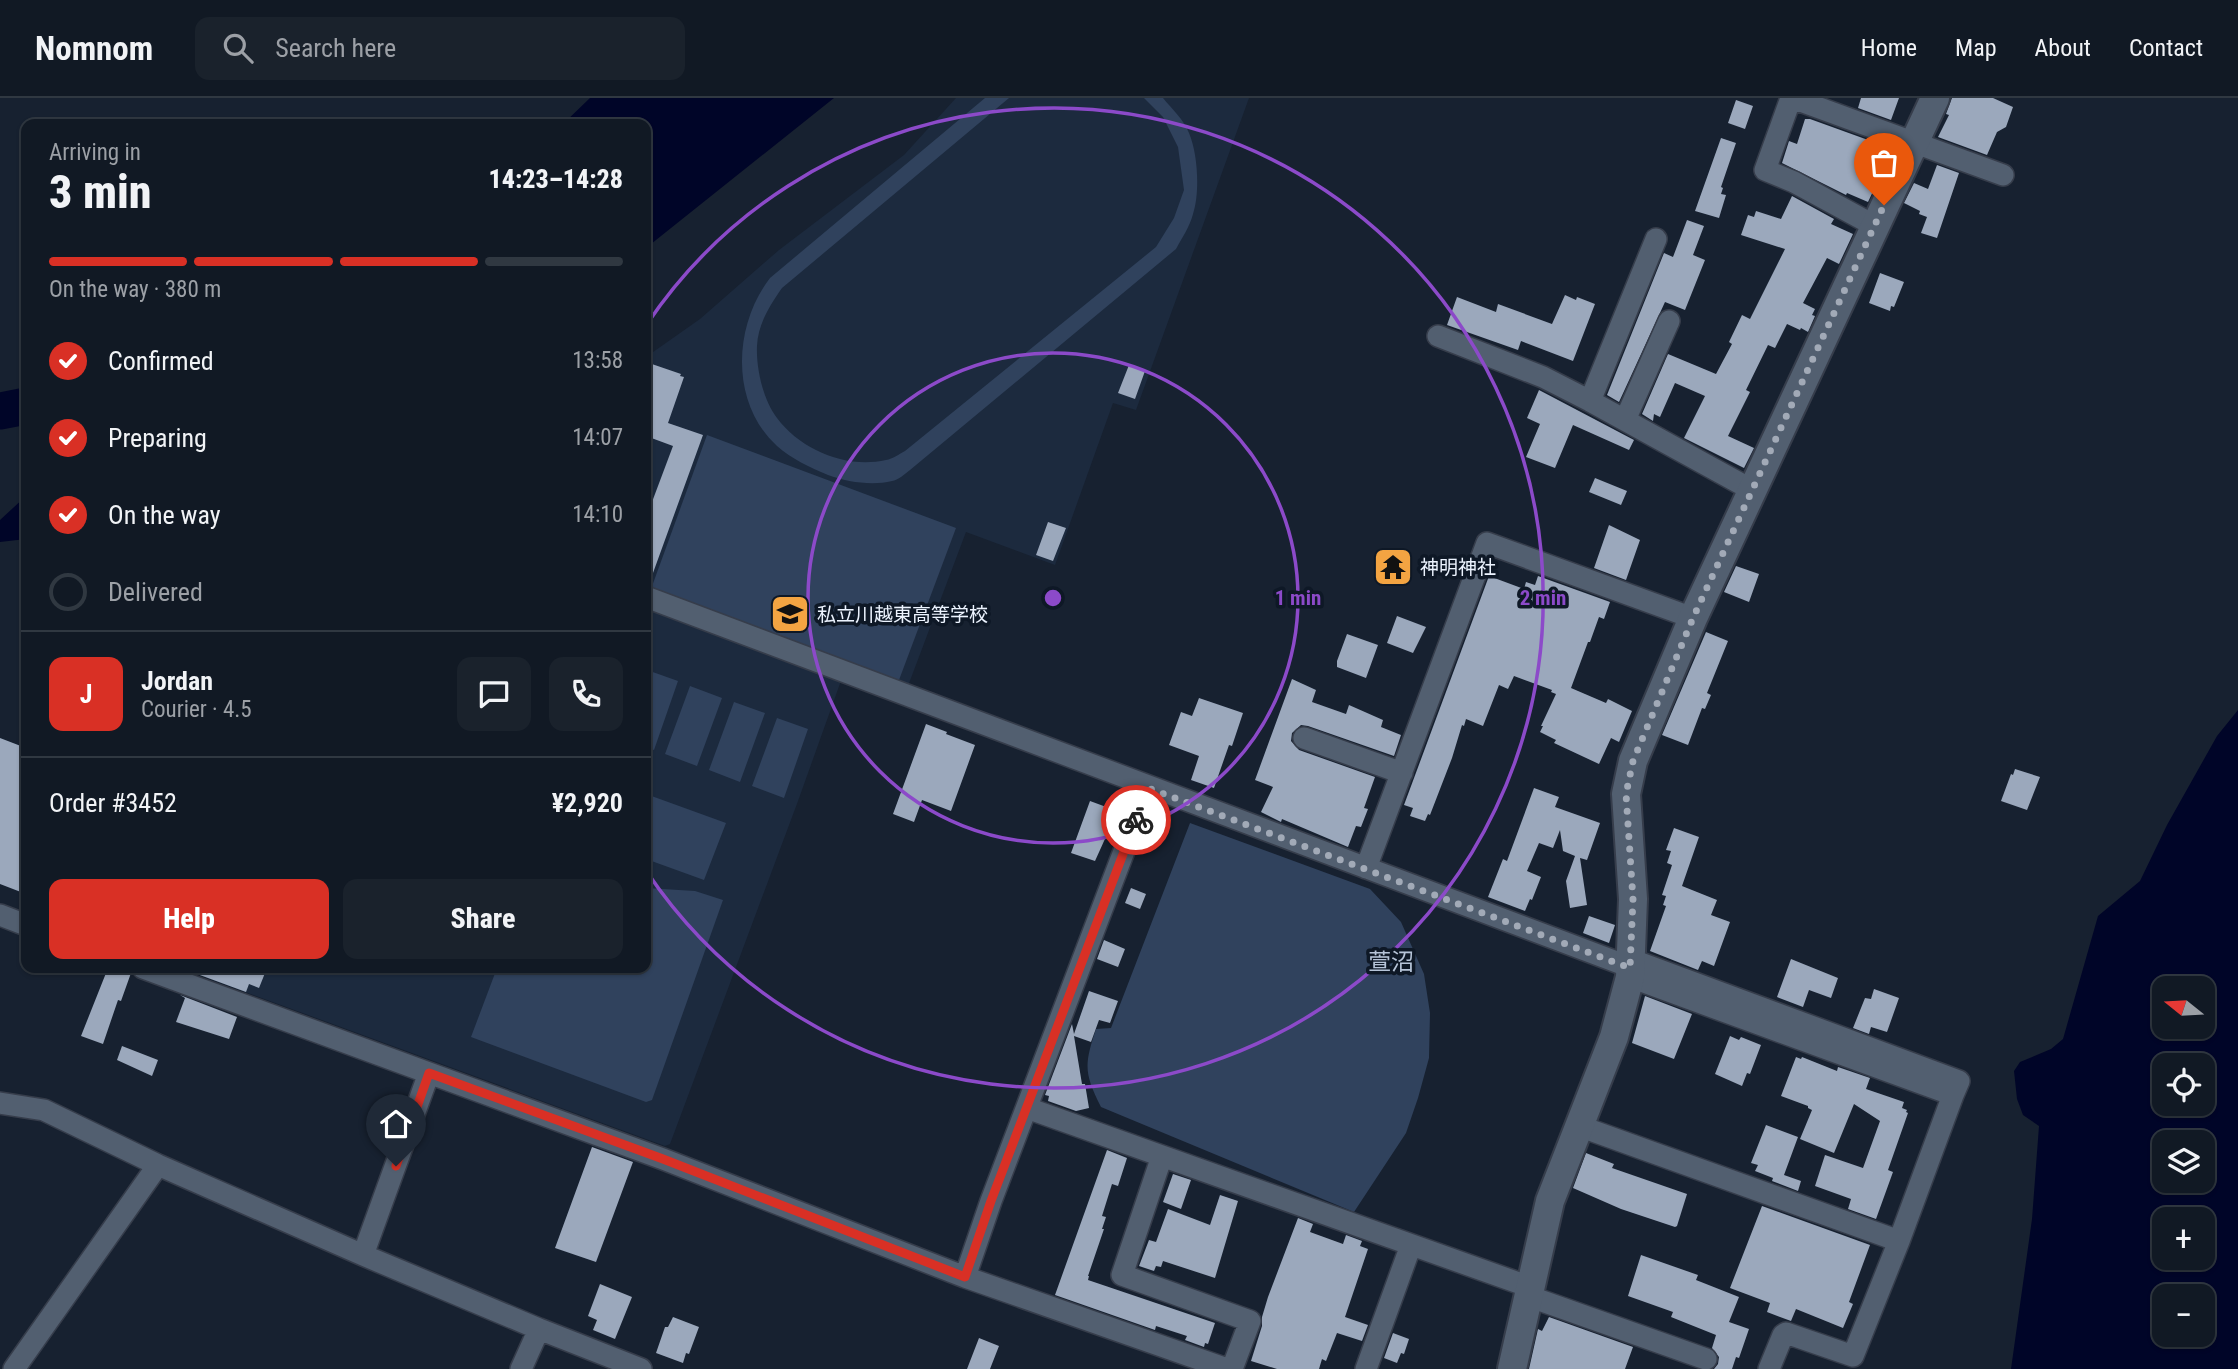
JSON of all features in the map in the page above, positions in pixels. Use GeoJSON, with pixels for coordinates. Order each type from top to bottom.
{"type":"FeatureCollection","features":[{"type":"Feature","properties":{"kind":"street"},"geometry":{"type":"LineString","coordinates":[[1875,226],[1794,182],[1765,170],[1792,98],[2003,175]]}},
{"type":"Feature","properties":{"kind":"street"},"geometry":{"type":"LineString","coordinates":[[1512,1369],[1550,1201],[1614,1037],[1630,968],[1633,899],[1626,794],[1629,776],[1648,723],[1693,618],[1935,98]]}},
{"type":"Feature","properties":{"kind":"street"},"geometry":{"type":"LineString","coordinates":[[1590,401],[1656,239]]}},
{"type":"Feature","properties":{"kind":"street"},"geometry":{"type":"LineString","coordinates":[[1625,420],[1669,321]]}},
{"type":"Feature","properties":{"kind":"street"},"geometry":{"type":"LineString","coordinates":[[1438,336],[1519,366],[1590,401],[1752,490]]}},
{"type":"Feature","properties":{"kind":"street"},"geometry":{"type":"LineString","coordinates":[[1366,868],[1487,543],[1693,618]]}},
{"type":"Feature","properties":{"kind":"street"},"geometry":{"type":"LineString","coordinates":[[651,599],[1148,788],[1852,1050],[1953,1095],[1852,1363],[1786,1333],[1769,1369]]}},
{"type":"Feature","properties":{"kind":"street"},"geometry":{"type":"LineString","coordinates":[[1304,738],[1402,773]]}},
{"type":"Feature","properties":{"kind":"street"},"geometry":{"type":"LineString","coordinates":[[965,1277],[1148,788]]}},
{"type":"Feature","properties":{"kind":"street"},"geometry":{"type":"LineString","coordinates":[[0,915],[21,923]]}},
{"type":"Feature","properties":{"kind":"street"},"geometry":{"type":"LineString","coordinates":[[157,973],[663,1159],[965,1277],[1230,1369],[1250,1321],[1122,1276],[1162,1156]]}},
{"type":"Feature","properties":{"kind":"street"},"geometry":{"type":"LineString","coordinates":[[363,1255],[429,1073]]}},
{"type":"Feature","properties":{"kind":"street"},"geometry":{"type":"LineString","coordinates":[[0,1103],[44,1111],[158,1165],[363,1255],[641,1369]]}},
{"type":"Feature","properties":{"kind":"street"},"geometry":{"type":"LineString","coordinates":[[1027,1108],[1411,1245],[1706,1359]]}},
{"type":"Feature","properties":{"kind":"street"},"geometry":{"type":"LineString","coordinates":[[1580,1126],[1899,1241]]}},
{"type":"Feature","properties":{"kind":"street"},"geometry":{"type":"LineString","coordinates":[[14,1369],[158,1165]]}},
{"type":"Feature","properties":{"kind":"street"},"geometry":{"type":"LineString","coordinates":[[1366,1369],[1411,1245]]}},
{"type":"Feature","properties":{"kind":"street"},"geometry":{"type":"LineString","coordinates":[[521,1369],[539,1329]]}},
{"type":"Feature","properties":{"kind":"shaded area"},"geometry":{"type":"Polygon","coordinates":[[[590,98],[834,98],[651,244],[651,119],[568,119],[590,98]]]}},
{"type":"Feature","properties":{"kind":"shaded area","name":"私立川越東高等学校"},"geometry":{"type":"Polygon","coordinates":[[[956,98],[1249,98],[1136,410],[1113,403],[1055,565],[966,532],[908,686],[847,664],[670,1144],[665,1146],[194,973],[651,973],[651,353],[700,319],[779,250],[904,155],[956,98]]]}},
{"type":"Feature","properties":{"kind":"shaded area"},"geometry":{"type":"Polygon","coordinates":[[[985,98],[1009,98],[782,288],[765,315],[757,346],[759,374],[764,393],[777,418],[811,448],[855,462],[889,459],[905,451],[1156,247],[1174,218],[1184,190],[1178,147],[1163,117],[1144,98],[1163,98],[1189,133],[1196,162],[1197,185],[1195,205],[1188,227],[1176,249],[901,477],[876,483],[860,482],[814,469],[777,446],[762,428],[744,387],[744,341],[749,318],[758,297],[770,278],[985,98]]]}},
{"type":"Feature","properties":{"kind":"shaded area"},"geometry":{"type":"Polygon","coordinates":[[[707,435],[956,528],[899,680],[651,589],[707,435]]]}},
{"type":"Feature","properties":{"kind":"shaded area"},"geometry":{"type":"Polygon","coordinates":[[[21,501],[21,540],[0,542],[0,520],[21,501]]]}},
{"type":"Feature","properties":{"kind":"shaded area"},"geometry":{"type":"Polygon","coordinates":[[[651,671],[678,681],[654,750],[651,749],[651,671]]]}},
{"type":"Feature","properties":{"kind":"shaded area"},"geometry":{"type":"Polygon","coordinates":[[[690,686],[722,698],[697,766],[665,754],[690,686]]]}},
{"type":"Feature","properties":{"kind":"shaded area"},"geometry":{"type":"Polygon","coordinates":[[[734,702],[765,713],[740,782],[709,770],[734,702]]]}},
{"type":"Feature","properties":{"kind":"shaded area"},"geometry":{"type":"Polygon","coordinates":[[[2238,710],[2238,1369],[2011,1369],[2032,1219],[2039,1126],[2023,1115],[2017,1099],[2014,1071],[2020,1062],[2051,1049],[2063,1039],[2098,916],[2140,881],[2167,825],[2217,736],[2238,710]]]}},
{"type":"Feature","properties":{"kind":"shaded area"},"geometry":{"type":"Polygon","coordinates":[[[777,718],[808,729],[784,798],[752,786],[777,718]]]}},
{"type":"Feature","properties":{"kind":"shaded area"},"geometry":{"type":"Polygon","coordinates":[[[651,796],[726,823],[704,880],[651,861],[651,796]]]}},
{"type":"Feature","properties":{"kind":"shaded area"},"geometry":{"type":"Polygon","coordinates":[[[1190,823],[1370,889],[1401,922],[1424,974],[1430,1013],[1429,1058],[1418,1098],[1406,1133],[1354,1212],[1101,1107],[1095,1095],[1089,1077],[1088,1061],[1096,1029],[1111,1028],[1190,823]]]}},
{"type":"Feature","properties":{"kind":"shaded area"},"geometry":{"type":"Polygon","coordinates":[[[651,888],[695,891],[723,900],[652,1100],[646,1102],[471,1037],[495,973],[651,973],[651,888]]]}},
{"type":"Feature","properties":{"kind":"building"},"geometry":{"type":"Polygon","coordinates":[[[1861,98],[1899,98],[1891,120],[1858,108],[1861,98]]]}},
{"type":"Feature","properties":{"kind":"building"},"geometry":{"type":"Polygon","coordinates":[[[1952,98],[1993,98],[2013,107],[2006,127],[1997,132],[1987,155],[1938,137],[1949,115],[1946,114],[1952,98]]]}},
{"type":"Feature","properties":{"kind":"building"},"geometry":{"type":"Polygon","coordinates":[[[1736,100],[1753,106],[1745,129],[1728,123],[1736,100]]]}},
{"type":"Feature","properties":{"kind":"building"},"geometry":{"type":"Polygon","coordinates":[[[1805,119],[1893,149],[1868,202],[1847,193],[1846,195],[1782,163],[1789,141],[1797,144],[1805,119]]]}},
{"type":"Feature","properties":{"kind":"building"},"geometry":{"type":"Polygon","coordinates":[[[1721,138],[1736,143],[1721,187],[1721,194],[1726,195],[1719,218],[1695,211],[1721,138]]]}},
{"type":"Feature","properties":{"kind":"building"},"geometry":{"type":"Polygon","coordinates":[[[1937,165],[1959,173],[1937,238],[1921,233],[1927,217],[1904,203],[1914,183],[1928,189],[1937,165]]]}},
{"type":"Feature","properties":{"kind":"building"},"geometry":{"type":"Polygon","coordinates":[[[1792,196],[1834,219],[1831,224],[1853,234],[1839,264],[1827,258],[1803,303],[1815,309],[1808,332],[1787,324],[1775,348],[1768,345],[1746,390],[1750,392],[1728,436],[1754,448],[1744,468],[1684,438],[1705,396],[1675,383],[1660,417],[1654,414],[1653,421],[1642,414],[1668,354],[1716,374],[1732,344],[1729,342],[1742,315],[1750,319],[1785,249],[1741,235],[1748,215],[1754,217],[1756,211],[1781,219],[1792,196]]]}},
{"type":"Feature","properties":{"kind":"building"},"geometry":{"type":"Polygon","coordinates":[[[1687,220],[1704,226],[1693,255],[1705,260],[1685,310],[1665,302],[1619,402],[1607,395],[1664,253],[1673,257],[1687,220]]]}},
{"type":"Feature","properties":{"kind":"building"},"geometry":{"type":"Polygon","coordinates":[[[1880,273],[1904,282],[1890,311],[1869,303],[1880,273]]]}},
{"type":"Feature","properties":{"kind":"building"},"geometry":{"type":"Polygon","coordinates":[[[1565,295],[1595,304],[1573,361],[1521,341],[1518,350],[1447,325],[1457,297],[1496,312],[1498,304],[1552,324],[1565,295]]]}},
{"type":"Feature","properties":{"kind":"building"},"geometry":{"type":"Polygon","coordinates":[[[651,364],[684,377],[668,423],[703,435],[651,578],[651,505],[673,446],[651,438],[651,364]]]}},
{"type":"Feature","properties":{"kind":"building"},"geometry":{"type":"Polygon","coordinates":[[[1129,365],[1145,371],[1135,399],[1118,393],[1129,365]]]}},
{"type":"Feature","properties":{"kind":"building"},"geometry":{"type":"Polygon","coordinates":[[[1539,390],[1634,440],[1629,450],[1573,425],[1555,468],[1526,457],[1540,424],[1527,418],[1539,390]]]}},
{"type":"Feature","properties":{"kind":"building"},"geometry":{"type":"Polygon","coordinates":[[[1595,478],[1627,491],[1621,505],[1589,492],[1595,478]]]}},
{"type":"Feature","properties":{"kind":"building"},"geometry":{"type":"Polygon","coordinates":[[[1048,522],[1066,528],[1053,561],[1036,555],[1048,522]]]}},
{"type":"Feature","properties":{"kind":"building"},"geometry":{"type":"Polygon","coordinates":[[[1609,525],[1640,540],[1626,580],[1594,568],[1609,525]]]}},
{"type":"Feature","properties":{"kind":"building"},"geometry":{"type":"Polygon","coordinates":[[[1736,566],[1759,574],[1749,602],[1724,592],[1736,566]]]}},
{"type":"Feature","properties":{"kind":"building"},"geometry":{"type":"Polygon","coordinates":[[[1489,576],[1524,589],[1526,582],[1535,585],[1538,576],[1610,602],[1604,619],[1599,617],[1571,688],[1606,703],[1608,699],[1632,711],[1619,742],[1611,738],[1599,764],[1554,743],[1556,740],[1540,732],[1556,694],[1551,692],[1552,690],[1514,676],[1508,689],[1499,685],[1483,726],[1466,719],[1464,726],[1462,725],[1452,758],[1430,815],[1428,814],[1425,821],[1410,816],[1413,808],[1404,805],[1489,576]]]}},
{"type":"Feature","properties":{"kind":"building"},"geometry":{"type":"Polygon","coordinates":[[[1397,616],[1426,627],[1413,653],[1387,643],[1397,616]]]}},
{"type":"Feature","properties":{"kind":"building"},"geometry":{"type":"Polygon","coordinates":[[[1706,632],[1728,641],[1707,693],[1711,695],[1705,709],[1702,708],[1688,745],[1662,735],[1706,632]]]}},
{"type":"Feature","properties":{"kind":"building"},"geometry":{"type":"Polygon","coordinates":[[[1347,634],[1378,645],[1366,678],[1337,667],[1347,634]]]}},
{"type":"Feature","properties":{"kind":"building"},"geometry":{"type":"Polygon","coordinates":[[[1292,679],[1316,690],[1312,702],[1346,714],[1349,705],[1383,720],[1381,727],[1401,735],[1394,756],[1308,726],[1301,725],[1292,733],[1291,741],[1299,750],[1375,777],[1364,808],[1368,809],[1361,827],[1356,826],[1348,847],[1261,812],[1273,787],[1255,780],[1292,679]]]}},
{"type":"Feature","properties":{"kind":"building"},"geometry":{"type":"Polygon","coordinates":[[[1199,698],[1243,713],[1214,788],[1191,780],[1199,756],[1169,745],[1181,712],[1192,716],[1199,698]]]}},
{"type":"Feature","properties":{"kind":"building"},"geometry":{"type":"Polygon","coordinates":[[[926,724],[975,745],[951,811],[922,800],[914,822],[893,814],[926,724]]]}},
{"type":"Feature","properties":{"kind":"building"},"geometry":{"type":"Polygon","coordinates":[[[0,738],[21,746],[21,892],[0,884],[0,738]]]}},
{"type":"Feature","properties":{"kind":"building"},"geometry":{"type":"Polygon","coordinates":[[[2015,769],[2040,777],[2027,810],[2001,801],[2015,769]]]}},
{"type":"Feature","properties":{"kind":"building"},"geometry":{"type":"Polygon","coordinates":[[[1534,788],[1559,797],[1555,807],[1600,823],[1587,860],[1580,858],[1587,905],[1570,908],[1566,881],[1575,856],[1563,851],[1560,830],[1553,848],[1539,843],[1527,871],[1541,877],[1525,911],[1488,897],[1503,859],[1507,861],[1534,788]]]}},
{"type":"Feature","properties":{"kind":"building"},"geometry":{"type":"Polygon","coordinates":[[[1090,801],[1109,808],[1103,827],[1109,830],[1095,861],[1071,853],[1090,801]]]}},
{"type":"Feature","properties":{"kind":"building"},"geometry":{"type":"Polygon","coordinates":[[[1674,828],[1699,837],[1682,886],[1717,900],[1711,915],[1730,922],[1714,966],[1702,961],[1698,970],[1650,951],[1666,906],[1663,905],[1666,896],[1662,895],[1672,865],[1667,863],[1671,851],[1666,850],[1674,828]]]}},
{"type":"Feature","properties":{"kind":"building"},"geometry":{"type":"Polygon","coordinates":[[[1131,888],[1146,894],[1140,909],[1125,903],[1131,888]]]}},
{"type":"Feature","properties":{"kind":"building"},"geometry":{"type":"Polygon","coordinates":[[[1589,916],[1615,925],[1609,943],[1583,933],[1589,916]]]}},
{"type":"Feature","properties":{"kind":"building"},"geometry":{"type":"Polygon","coordinates":[[[1104,940],[1125,949],[1118,967],[1097,959],[1104,940]]]}},
{"type":"Feature","properties":{"kind":"building"},"geometry":{"type":"Polygon","coordinates":[[[1791,959],[1838,978],[1831,998],[1809,990],[1803,1007],[1777,997],[1791,959]]]}},
{"type":"Feature","properties":{"kind":"building"},"geometry":{"type":"Polygon","coordinates":[[[106,973],[131,973],[121,1001],[118,1000],[103,1044],[81,1036],[106,973]]]}},
{"type":"Feature","properties":{"kind":"building"},"geometry":{"type":"Polygon","coordinates":[[[194,973],[265,973],[259,988],[249,984],[246,992],[194,973]]]}},
{"type":"Feature","properties":{"kind":"building"},"geometry":{"type":"Polygon","coordinates":[[[1874,989],[1899,998],[1887,1032],[1871,1027],[1869,1034],[1853,1028],[1865,998],[1871,999],[1874,989]]]}},
{"type":"Feature","properties":{"kind":"building"},"geometry":{"type":"Polygon","coordinates":[[[1089,991],[1118,1001],[1110,1023],[1099,1020],[1091,1042],[1074,1036],[1089,1108],[1076,1111],[1048,1101],[1049,1096],[1045,1095],[1072,1024],[1074,1034],[1089,991]]]}},
{"type":"Feature","properties":{"kind":"building"},"geometry":{"type":"Polygon","coordinates":[[[180,995],[237,1017],[229,1039],[176,1022],[185,998],[180,995]]]}},
{"type":"Feature","properties":{"kind":"building"},"geometry":{"type":"Polygon","coordinates":[[[1645,996],[1692,1014],[1674,1059],[1632,1043],[1645,996]]]}},
{"type":"Feature","properties":{"kind":"building"},"geometry":{"type":"Polygon","coordinates":[[[1730,1036],[1739,1040],[1741,1037],[1761,1045],[1750,1074],[1747,1073],[1742,1086],[1715,1074],[1730,1036]]]}},
{"type":"Feature","properties":{"kind":"building"},"geometry":{"type":"Polygon","coordinates":[[[122,1046],[158,1060],[152,1076],[117,1060],[122,1046]]]}},
{"type":"Feature","properties":{"kind":"building"},"geometry":{"type":"Polygon","coordinates":[[[1796,1057],[1837,1071],[1838,1067],[1870,1078],[1866,1089],[1904,1102],[1902,1108],[1908,1113],[1888,1170],[1893,1172],[1876,1219],[1848,1209],[1851,1199],[1815,1186],[1825,1155],[1863,1168],[1880,1121],[1854,1104],[1834,1153],[1800,1139],[1812,1110],[1781,1096],[1796,1057]]]}},
{"type":"Feature","properties":{"kind":"building"},"geometry":{"type":"Polygon","coordinates":[[[1766,1125],[1798,1137],[1784,1175],[1801,1181],[1798,1191],[1755,1171],[1758,1165],[1751,1163],[1766,1125]]]}},
{"type":"Feature","properties":{"kind":"building"},"geometry":{"type":"Polygon","coordinates":[[[592,1147],[633,1162],[596,1262],[555,1248],[592,1147]]]}},
{"type":"Feature","properties":{"kind":"building"},"geometry":{"type":"Polygon","coordinates":[[[1107,1150],[1127,1158],[1118,1186],[1112,1184],[1102,1216],[1106,1217],[1104,1229],[1088,1280],[1215,1323],[1208,1344],[1205,1343],[1204,1347],[1185,1340],[1187,1336],[1156,1326],[1155,1330],[1055,1295],[1107,1150]]]}},
{"type":"Feature","properties":{"kind":"building"},"geometry":{"type":"Polygon","coordinates":[[[1586,1153],[1614,1164],[1612,1168],[1687,1194],[1677,1226],[1621,1209],[1573,1188],[1586,1153]]]}},
{"type":"Feature","properties":{"kind":"building"},"geometry":{"type":"Polygon","coordinates":[[[1173,1174],[1191,1180],[1181,1209],[1163,1202],[1173,1174]]]}},
{"type":"Feature","properties":{"kind":"building"},"geometry":{"type":"Polygon","coordinates":[[[1220,1195],[1238,1201],[1215,1278],[1163,1261],[1161,1267],[1156,1266],[1154,1271],[1139,1266],[1149,1240],[1156,1242],[1168,1209],[1210,1225],[1220,1195]]]}},
{"type":"Feature","properties":{"kind":"building"},"geometry":{"type":"Polygon","coordinates":[[[1762,1206],[1870,1245],[1849,1302],[1853,1304],[1843,1328],[1796,1309],[1791,1321],[1767,1312],[1770,1303],[1730,1288],[1762,1206]]]}},
{"type":"Feature","properties":{"kind":"building"},"geometry":{"type":"Polygon","coordinates":[[[1298,1218],[1313,1224],[1310,1232],[1343,1244],[1346,1235],[1362,1241],[1360,1246],[1368,1249],[1345,1317],[1368,1325],[1362,1341],[1337,1333],[1326,1361],[1322,1359],[1319,1369],[1277,1369],[1251,1361],[1268,1297],[1298,1218]]]}},
{"type":"Feature","properties":{"kind":"building"},"geometry":{"type":"Polygon","coordinates":[[[1641,1255],[1698,1275],[1696,1280],[1739,1297],[1729,1322],[1749,1329],[1739,1358],[1736,1357],[1732,1369],[1714,1369],[1719,1357],[1712,1348],[1716,1335],[1671,1317],[1673,1312],[1628,1296],[1641,1255]]]}},
{"type":"Feature","properties":{"kind":"building"},"geometry":{"type":"Polygon","coordinates":[[[600,1284],[632,1297],[615,1339],[593,1330],[597,1320],[588,1316],[600,1284]]]}},
{"type":"Feature","properties":{"kind":"building"},"geometry":{"type":"Polygon","coordinates":[[[673,1317],[699,1327],[683,1363],[656,1353],[665,1327],[668,1327],[673,1317]]]}},
{"type":"Feature","properties":{"kind":"building"},"geometry":{"type":"Polygon","coordinates":[[[1549,1317],[1633,1347],[1625,1369],[1529,1369],[1538,1329],[1542,1331],[1549,1317]]]}},
{"type":"Feature","properties":{"kind":"building"},"geometry":{"type":"Polygon","coordinates":[[[1393,1333],[1409,1339],[1404,1354],[1401,1353],[1397,1363],[1384,1358],[1393,1333]]]}},
{"type":"Feature","properties":{"kind":"building"},"geometry":{"type":"Polygon","coordinates":[[[979,1338],[999,1346],[990,1369],[967,1369],[979,1338]]]}},
{"type":"Feature","properties":{"kind":"waterway"},"geometry":{"type":"LineString","coordinates":[[0,411],[21,407]]}},
{"type":"Feature","properties":{"kind":"way so far"},"geometry":{"type":"LineString","coordinates":[[1136,820],[1148,788],[1630,968],[1633,899],[1626,794],[1633,761],[1693,618],[1884,205]]}},
{"type":"Feature","properties":{"kind":"place","name":"神明神社"},"geometry":{"type":"Point","coordinates":[1393,567]}},
{"type":"Feature","properties":{"kind":"place","name":"私立川越東高等学校"},"geometry":{"type":"Point","coordinates":[790,614]}},
{"type":"Feature","properties":{"kind":"district","name":"萱沼"},"geometry":{"type":"Point","coordinates":[1391,962]}},
{"type":"Feature","properties":{"kind":"route"},"geometry":{"type":"LineString","coordinates":[[396,1166],[429,1073],[663,1159],[965,1277],[991,1201],[1136,820]]}}]}
